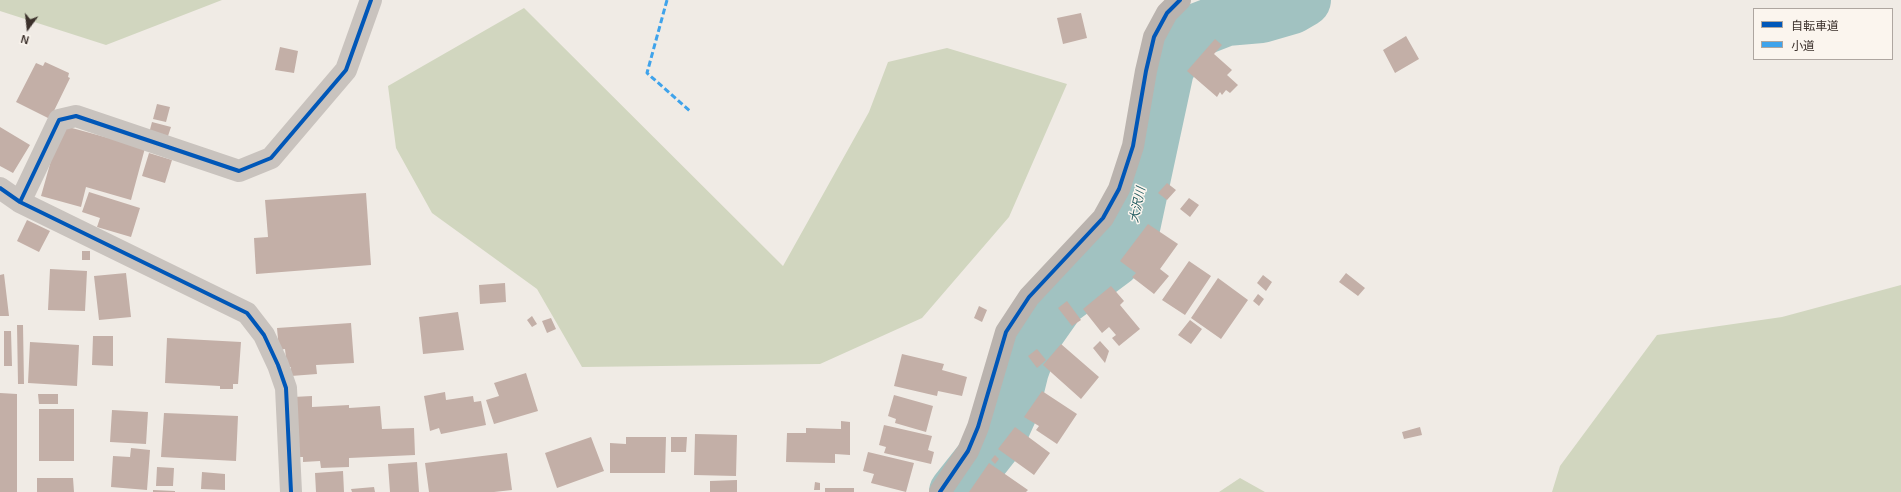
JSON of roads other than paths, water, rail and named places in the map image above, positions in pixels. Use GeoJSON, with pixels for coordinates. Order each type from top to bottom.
{"type":"FeatureCollection","features":[{"type":"Feature","properties":{"kind":"street"},"geometry":{"type":"LineString","coordinates":[[20,202],[60,120],[76,116],[239,171],[271,158],[346,70],[371,0]]}},
{"type":"Feature","properties":{"kind":"street"},"geometry":{"type":"LineString","coordinates":[[940,492],[968,451],[978,427],[1006,332],[1029,297],[1103,218],[1119,189],[1133,146],[1146,71],[1154,37],[1167,13],[1180,0]]}},
{"type":"Feature","properties":{"kind":"street"},"geometry":{"type":"LineString","coordinates":[[0,188],[20,202],[247,313],[264,335],[278,364],[286,388],[291,492]]}},
{"type":"Feature","properties":{"kind":"waterway","name":"大沢川"},"geometry":{"type":"LineString","coordinates":[[956,492],[998,439],[1013,406],[1022,370],[1034,337],[1060,300],[1115,259],[1133,228],[1167,70],[1185,35],[1226,19],[1261,16],[1292,7],[1304,0]]}}]}
